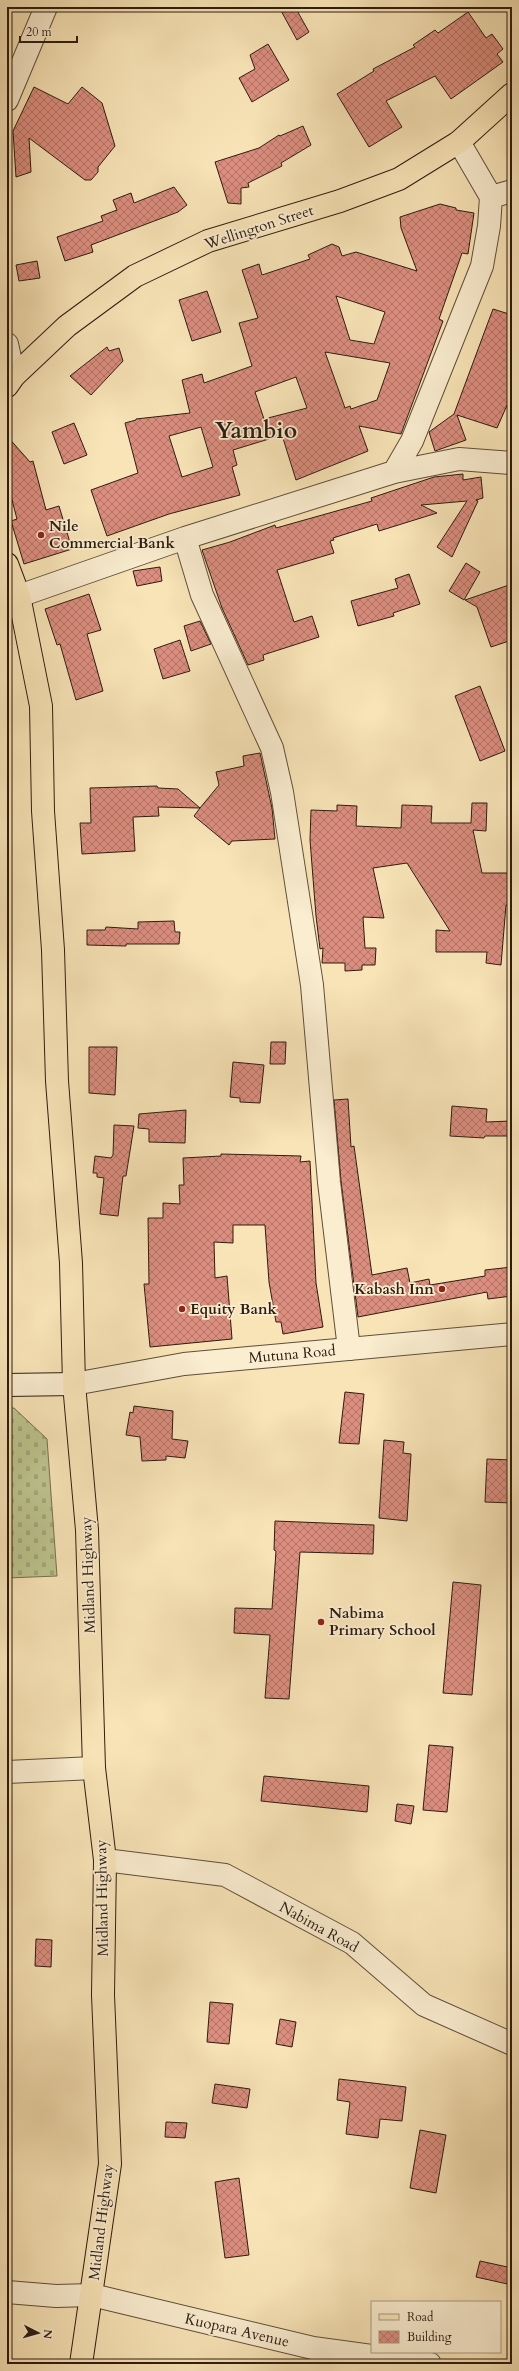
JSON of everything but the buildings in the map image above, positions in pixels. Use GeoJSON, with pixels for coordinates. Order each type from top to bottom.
{"type":"FeatureCollection","features":[{"type":"Feature","properties":{"kind":"main road","name":"Wellington Street"},"geometry":{"type":"LineString","coordinates":[[10,381],[67,326],[135,276],[208,241],[340,201],[398,179],[459,142],[512,94]]}},
{"type":"Feature","properties":{"kind":"main road","name":"Midland Highway"},"geometry":{"type":"LineString","coordinates":[[7,564],[19,596],[41,706],[43,811],[54,950],[57,1081],[71,1263],[74,1384],[87,1530],[94,1768],[105,1860],[103,1995],[110,2164],[81,2364]]}},
{"type":"Feature","properties":{"kind":"street"},"geometry":{"type":"LineString","coordinates":[[7,100],[46,7]]}},
{"type":"Feature","properties":{"kind":"street"},"geometry":{"type":"LineString","coordinates":[[394,472],[412,441],[482,266],[489,226],[491,197],[459,142]]}},
{"type":"Feature","properties":{"kind":"street"},"geometry":{"type":"LineString","coordinates":[[491,197],[512,191]]}},
{"type":"Feature","properties":{"kind":"street"},"geometry":{"type":"LineString","coordinates":[[7,344],[10,381]]}},
{"type":"Feature","properties":{"kind":"street"},"geometry":{"type":"LineString","coordinates":[[19,596],[185,538],[394,472],[459,459],[512,463]]}},
{"type":"Feature","properties":{"kind":"street"},"geometry":{"type":"LineString","coordinates":[[185,538],[202,595],[272,748],[282,792],[312,985],[329,1182],[349,1348]]}},
{"type":"Feature","properties":{"kind":"street","name":"Mutuna Road"},"geometry":{"type":"LineString","coordinates":[[7,1385],[74,1384],[184,1364],[512,1334]]}},
{"type":"Feature","properties":{"kind":"street"},"geometry":{"type":"LineString","coordinates":[[7,1772],[94,1768]]}},
{"type":"Feature","properties":{"kind":"street","name":"Nabima Road"},"geometry":{"type":"LineString","coordinates":[[105,1860],[225,1875],[352,1943],[424,2005],[512,2044]]}},
{"type":"Feature","properties":{"kind":"street","name":"Kuopara Avenue"},"geometry":{"type":"LineString","coordinates":[[7,2292],[56,2296],[92,2295],[313,2348],[430,2364]]}},
{"type":"Feature","properties":{"kind":"green space"},"geometry":{"type":"Polygon","coordinates":[[[7,1408],[14,1408],[47,1439],[57,1576],[7,1578],[7,1408]]]}},
{"type":"Feature","properties":{"kind":"place","name":"Nile Commercial Bank"},"geometry":{"type":"Point","coordinates":[41,535]}},
{"type":"Feature","properties":{"kind":"place","name":"Kabash Inn"},"geometry":{"type":"Point","coordinates":[442,1289]}},
{"type":"Feature","properties":{"kind":"place","name":"Equity Bank"},"geometry":{"type":"Point","coordinates":[182,1309]}},
{"type":"Feature","properties":{"kind":"place","name":"Nabima Primary School"},"geometry":{"type":"Point","coordinates":[321,1622]}},
{"type":"Feature","properties":{"kind":"district","name":"Yambio"},"geometry":{"type":"Point","coordinates":[256,430]}}]}
